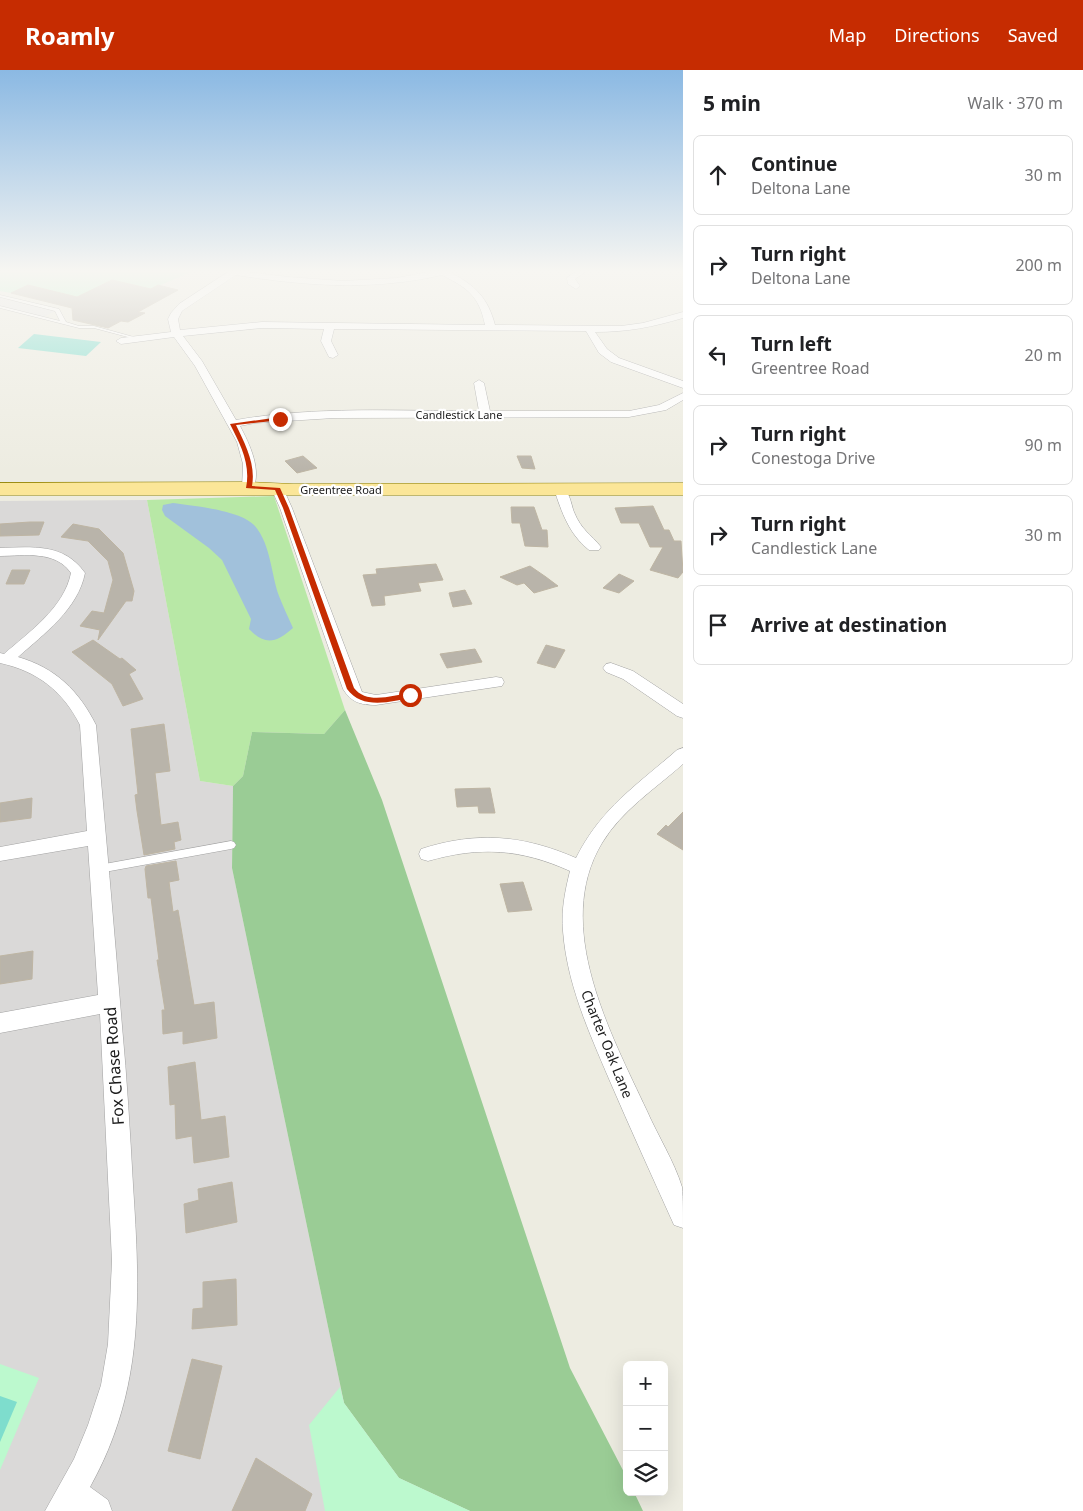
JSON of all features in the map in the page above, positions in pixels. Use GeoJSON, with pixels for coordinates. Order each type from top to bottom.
{"type":"FeatureCollection","features":[{"type":"Feature","properties":{"kind":"main road","name":"Greentree Road"},"geometry":{"type":"LineString","coordinates":[[0,490],[248,488],[293,490],[683,489]]}},
{"type":"Feature","properties":{"kind":"street"},"geometry":{"type":"LineString","coordinates":[[121,341],[153,337]]}},
{"type":"Feature","properties":{"kind":"street"},"geometry":{"type":"LineString","coordinates":[[180,337],[207,378],[248,454],[250,479],[248,488]]}},
{"type":"Feature","properties":{"kind":"street"},"geometry":{"type":"LineString","coordinates":[[327,337],[326,341],[333,355]]}},
{"type":"Feature","properties":{"kind":"street"},"geometry":{"type":"LineString","coordinates":[[594,337],[600,347],[615,360],[683,385]]}},
{"type":"Feature","properties":{"kind":"street"},"geometry":{"type":"LineString","coordinates":[[479,382],[486,415]]}},
{"type":"Feature","properties":{"kind":"street","name":"Candlestick Lane"},"geometry":{"type":"LineString","coordinates":[[233,424],[255,420],[334,415],[642,412],[662,408],[683,396]]}},
{"type":"Feature","properties":{"kind":"street"},"geometry":{"type":"LineString","coordinates":[[277,488],[286,508],[351,689],[356,696],[365,700],[388,699],[496,682]]}},
{"type":"Feature","properties":{"kind":"street"},"geometry":{"type":"LineString","coordinates":[[560,489],[574,528],[586,542],[594,547]]}},
{"type":"Feature","properties":{"kind":"street"},"geometry":{"type":"LineString","coordinates":[[0,552],[52,554],[70,561],[78,573],[76,588],[63,605],[3,658]]}},
{"type":"Feature","properties":{"kind":"street","name":"Fox Chase Road"},"geometry":{"type":"LineString","coordinates":[[3,658],[36,669],[63,686],[82,711],[88,725],[110,1004],[125,1261],[122,1336],[115,1385],[102,1427],[84,1469],[65,1501]]}},
{"type":"Feature","properties":{"kind":"street"},"geometry":{"type":"LineString","coordinates":[[611,668],[628,675],[683,712]]}},
{"type":"Feature","properties":{"kind":"street","name":"Charter Oak Lane"},"geometry":{"type":"LineString","coordinates":[[683,754],[614,814],[593,841],[581,868],[575,896],[572,931],[574,952],[586,997],[642,1129],[683,1216]]}},
{"type":"Feature","properties":{"kind":"street"},"geometry":{"type":"LineString","coordinates":[[0,854],[96,837]]}},
{"type":"Feature","properties":{"kind":"street"},"geometry":{"type":"LineString","coordinates":[[428,854],[449,847],[518,846],[551,855],[581,868]]}},
{"type":"Feature","properties":{"kind":"street"},"geometry":{"type":"LineString","coordinates":[[0,1023],[83,1006],[110,1004]]}},
{"type":"Feature","properties":{"kind":"street"},"geometry":{"type":"LineString","coordinates":[[65,1501],[97,1511]]}},
{"type":"Feature","properties":{"kind":"lane"},"geometry":{"type":"LineString","coordinates":[[132,337],[139,339]]}},
{"type":"Feature","properties":{"kind":"lane"},"geometry":{"type":"LineString","coordinates":[[99,869],[231,845]]}},
{"type":"Feature","properties":{"kind":"shaded area"},"geometry":{"type":"Polygon","coordinates":[[[30,337],[61,337],[101,342],[86,356],[18,348],[30,337]]]}},
{"type":"Feature","properties":{"kind":"shaded area"},"geometry":{"type":"Polygon","coordinates":[[[147,500],[200,781],[233,786],[232,868],[344,1403],[399,1478],[470,1511],[0,1511],[0,501],[147,500]]]}},
{"type":"Feature","properties":{"kind":"shaded area"},"geometry":{"type":"Polygon","coordinates":[[[173,503],[228,512],[239,516],[255,526],[264,542],[279,596],[293,628],[281,637],[271,640],[260,638],[249,629],[251,619],[222,560],[209,548],[165,516],[162,510],[163,505],[173,503]]]}},
{"type":"Feature","properties":{"kind":"shaded area"},"geometry":{"type":"Polygon","coordinates":[[[0,1396],[17,1402],[0,1442],[0,1396]]]}},
{"type":"Feature","properties":{"kind":"green space"},"geometry":{"type":"Polygon","coordinates":[[[274,496],[345,710],[324,734],[252,732],[243,776],[233,786],[200,781],[147,500],[274,496]]]}},
{"type":"Feature","properties":{"kind":"green space"},"geometry":{"type":"Polygon","coordinates":[[[345,710],[382,800],[570,1368],[623,1470],[623,1496],[636,1496],[643,1511],[470,1511],[399,1478],[344,1403],[232,868],[233,786],[243,776],[252,732],[324,734],[345,710]]]}},
{"type":"Feature","properties":{"kind":"green space"},"geometry":{"type":"Polygon","coordinates":[[[0,1364],[39,1378],[0,1470],[0,1364]]]}},
{"type":"Feature","properties":{"kind":"green space"},"geometry":{"type":"Polygon","coordinates":[[[340,1387],[344,1403],[399,1478],[470,1511],[325,1511],[309,1425],[340,1387]]]}},
{"type":"Feature","properties":{"kind":"building"},"geometry":{"type":"Polygon","coordinates":[[[303,456],[317,468],[297,473],[285,461],[303,456]]]}},
{"type":"Feature","properties":{"kind":"building"},"geometry":{"type":"Polygon","coordinates":[[[517,456],[531,456],[535,469],[522,468],[517,456]]]}},
{"type":"Feature","properties":{"kind":"building"},"geometry":{"type":"Polygon","coordinates":[[[653,506],[664,530],[669,530],[674,541],[681,541],[683,572],[678,578],[650,570],[663,547],[650,547],[639,523],[621,523],[615,508],[653,506]]]}},
{"type":"Feature","properties":{"kind":"building"},"geometry":{"type":"Polygon","coordinates":[[[511,507],[534,507],[542,530],[547,530],[548,547],[525,546],[520,523],[512,523],[511,507]]]}},
{"type":"Feature","properties":{"kind":"building"},"geometry":{"type":"Polygon","coordinates":[[[44,522],[39,535],[0,536],[0,524],[44,522]]]}},
{"type":"Feature","properties":{"kind":"building"},"geometry":{"type":"Polygon","coordinates":[[[73,524],[99,529],[123,553],[134,591],[132,601],[126,601],[98,640],[100,630],[80,626],[92,611],[104,613],[113,580],[108,561],[88,541],[61,537],[73,524]]]}},
{"type":"Feature","properties":{"kind":"building"},"geometry":{"type":"Polygon","coordinates":[[[436,564],[443,580],[418,583],[421,591],[384,596],[385,605],[372,606],[363,575],[377,574],[376,569],[436,564]]]}},
{"type":"Feature","properties":{"kind":"building"},"geometry":{"type":"Polygon","coordinates":[[[530,566],[558,586],[534,593],[524,583],[517,585],[500,577],[530,566]]]}},
{"type":"Feature","properties":{"kind":"building"},"geometry":{"type":"Polygon","coordinates":[[[12,570],[30,570],[24,584],[6,584],[12,570]]]}},
{"type":"Feature","properties":{"kind":"building"},"geometry":{"type":"Polygon","coordinates":[[[619,574],[634,581],[619,593],[603,588],[619,574]]]}},
{"type":"Feature","properties":{"kind":"building"},"geometry":{"type":"Polygon","coordinates":[[[465,590],[472,604],[453,607],[449,593],[465,590]]]}},
{"type":"Feature","properties":{"kind":"building"},"geometry":{"type":"Polygon","coordinates":[[[93,640],[120,659],[122,658],[136,670],[129,674],[143,699],[123,706],[112,684],[72,652],[93,640]]]}},
{"type":"Feature","properties":{"kind":"building"},"geometry":{"type":"Polygon","coordinates":[[[546,645],[565,650],[555,668],[537,663],[546,645]]]}},
{"type":"Feature","properties":{"kind":"building"},"geometry":{"type":"Polygon","coordinates":[[[475,649],[482,662],[447,668],[440,654],[475,649]]]}},
{"type":"Feature","properties":{"kind":"building"},"geometry":{"type":"Polygon","coordinates":[[[164,724],[170,771],[155,773],[161,825],[178,822],[181,840],[174,842],[175,849],[144,855],[135,795],[138,794],[131,729],[164,724]]]}},
{"type":"Feature","properties":{"kind":"building"},"geometry":{"type":"Polygon","coordinates":[[[490,788],[495,813],[479,813],[478,806],[457,807],[455,789],[490,788]]]}},
{"type":"Feature","properties":{"kind":"building"},"geometry":{"type":"Polygon","coordinates":[[[32,798],[31,818],[0,822],[0,803],[32,798]]]}},
{"type":"Feature","properties":{"kind":"building"},"geometry":{"type":"Polygon","coordinates":[[[683,812],[683,850],[657,834],[666,825],[668,827],[683,812]]]}},
{"type":"Feature","properties":{"kind":"building"},"geometry":{"type":"Polygon","coordinates":[[[176,861],[179,880],[169,882],[173,912],[178,910],[194,1005],[214,1002],[217,1038],[183,1044],[183,1031],[163,1034],[162,1010],[165,1010],[157,960],[159,960],[151,898],[148,898],[145,869],[146,866],[176,861]]]}},
{"type":"Feature","properties":{"kind":"building"},"geometry":{"type":"Polygon","coordinates":[[[523,882],[532,910],[508,912],[500,884],[523,882]]]}},
{"type":"Feature","properties":{"kind":"building"},"geometry":{"type":"Polygon","coordinates":[[[33,951],[32,979],[0,984],[0,956],[33,951]]]}},
{"type":"Feature","properties":{"kind":"building"},"geometry":{"type":"Polygon","coordinates":[[[195,1062],[201,1120],[225,1116],[229,1157],[194,1163],[192,1136],[176,1139],[175,1104],[170,1105],[168,1067],[195,1062]]]}},
{"type":"Feature","properties":{"kind":"building"},"geometry":{"type":"Polygon","coordinates":[[[232,1182],[237,1222],[186,1233],[184,1204],[199,1200],[198,1189],[232,1182]]]}},
{"type":"Feature","properties":{"kind":"building"},"geometry":{"type":"Polygon","coordinates":[[[236,1279],[237,1325],[192,1329],[193,1309],[203,1308],[203,1282],[236,1279]]]}},
{"type":"Feature","properties":{"kind":"building"},"geometry":{"type":"Polygon","coordinates":[[[192,1359],[222,1366],[200,1459],[168,1451],[192,1359]]]}},
{"type":"Feature","properties":{"kind":"building"},"geometry":{"type":"Polygon","coordinates":[[[256,1458],[312,1494],[305,1511],[232,1511],[256,1458]]]}},
{"type":"Feature","properties":{"kind":"route"},"geometry":{"type":"LineString","coordinates":[[280,419],[255,420],[233,424],[248,454],[250,479],[248,488],[277,488],[312,578],[351,689],[356,696],[365,700],[376,700],[410,695]]}}]}
